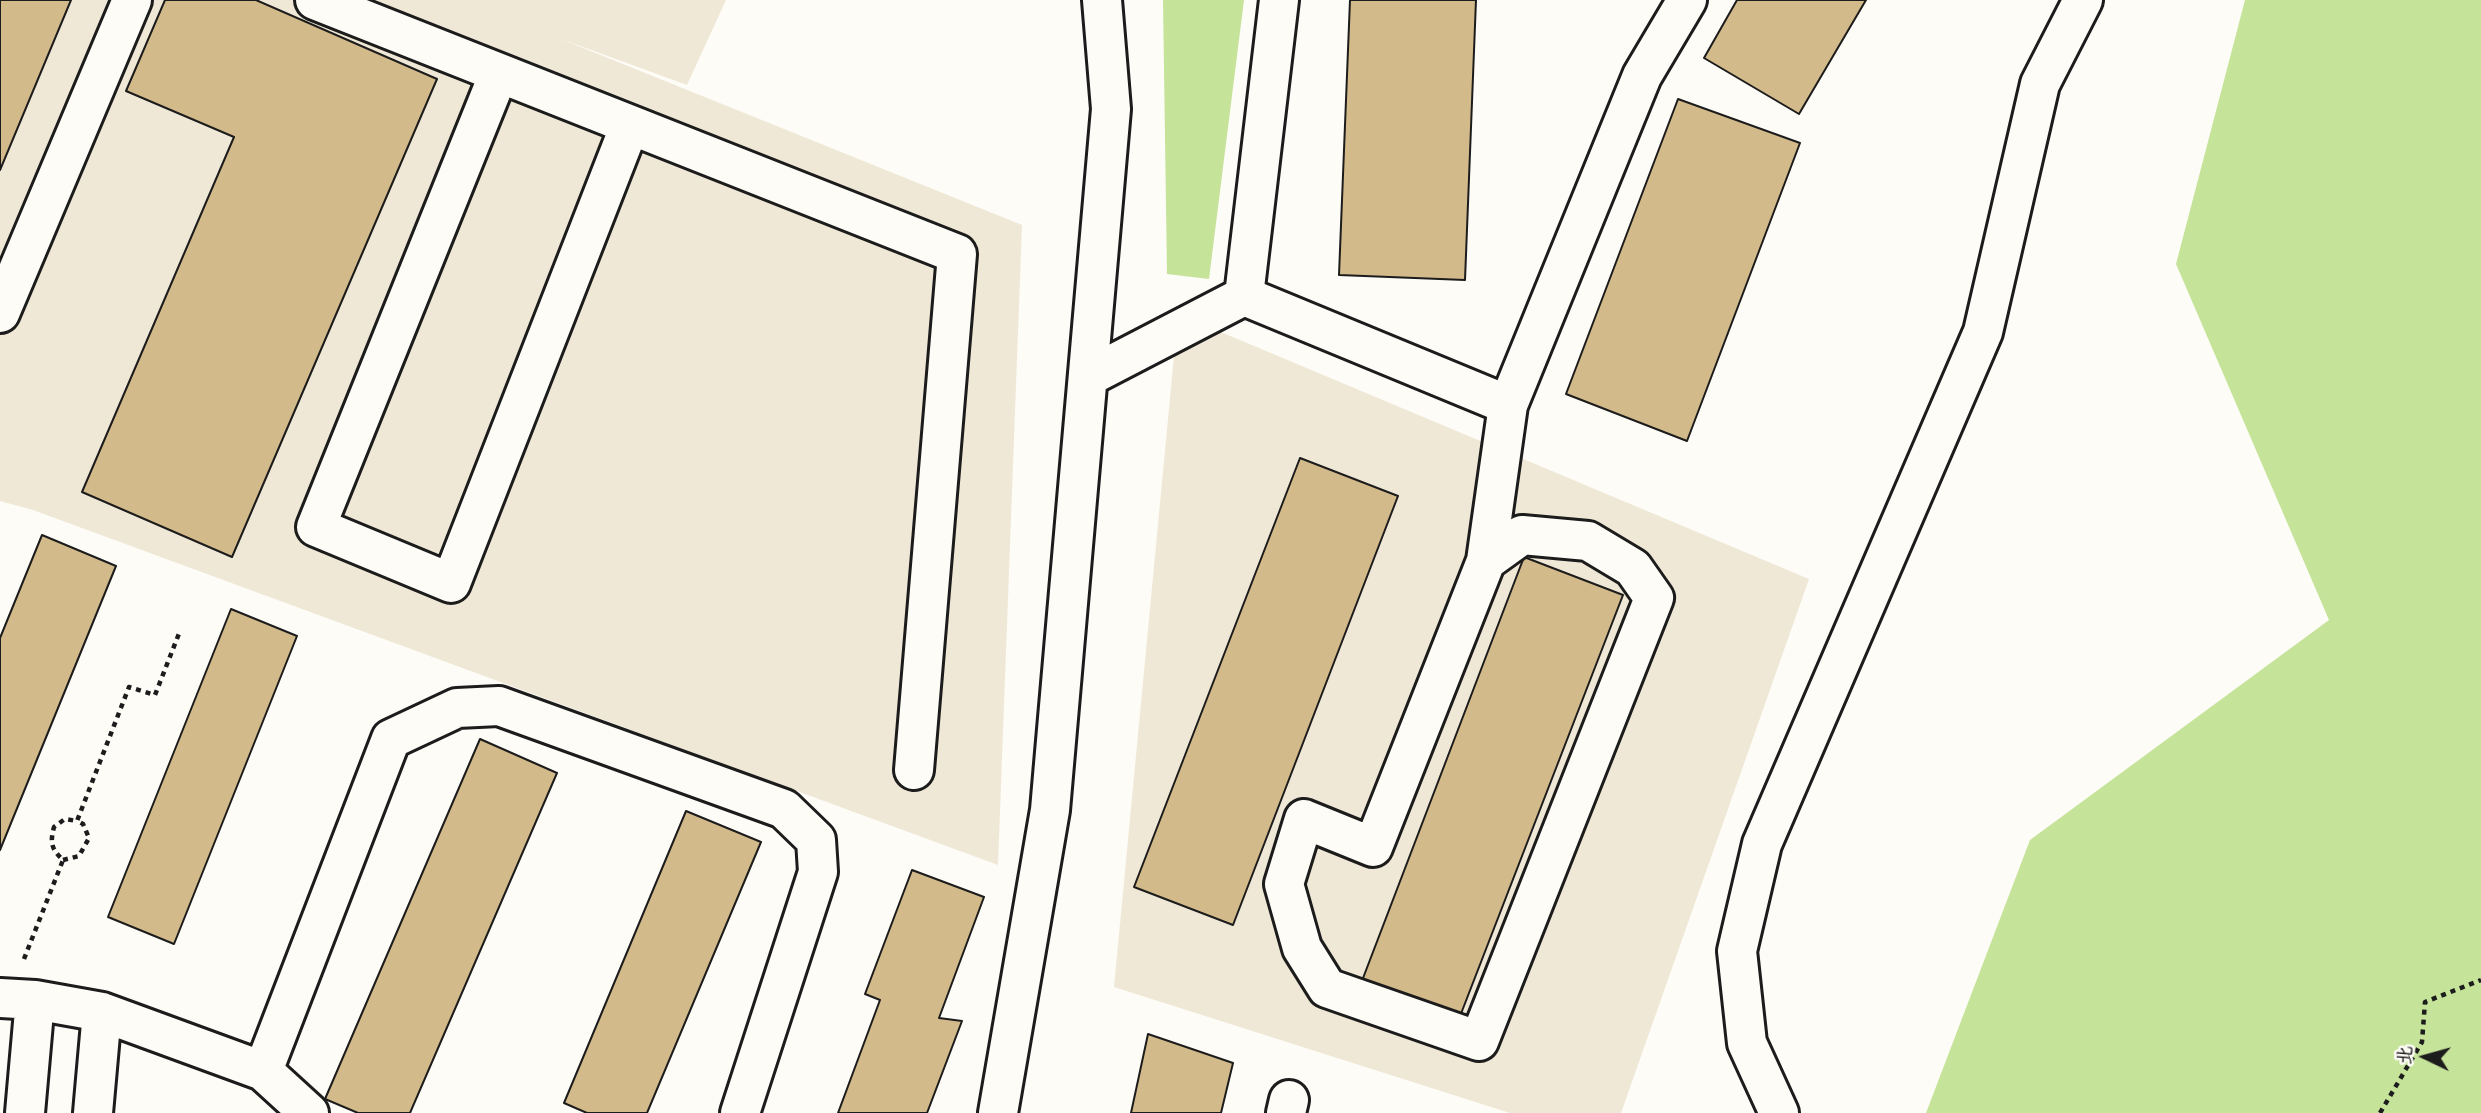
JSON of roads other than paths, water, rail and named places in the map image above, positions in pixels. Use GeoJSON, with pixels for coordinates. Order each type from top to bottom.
{"type":"FeatureCollection","features":[{"type":"Feature","properties":{"kind":"street"},"geometry":{"type":"LineString","coordinates":[[0,313],[132,0]]}},
{"type":"Feature","properties":{"kind":"street"},"geometry":{"type":"LineString","coordinates":[[315,0],[957,254],[915,769]]}},
{"type":"Feature","properties":{"kind":"street"},"geometry":{"type":"LineString","coordinates":[[998,1113],[1050,810],[1111,109],[1102,0]]}},
{"type":"Feature","properties":{"kind":"street"},"geometry":{"type":"LineString","coordinates":[[1244,296],[1279,0]]}},
{"type":"Feature","properties":{"kind":"street"},"geometry":{"type":"LineString","coordinates":[[1486,561],[1522,535],[1588,541],[1633,568],[1654,598],[1479,1041],[1326,988],[1302,948],[1284,884],[1304,819],[1373,848],[1486,561],[1508,405],[1642,76],[1687,0]]}},
{"type":"Feature","properties":{"kind":"street"},"geometry":{"type":"LineString","coordinates":[[1779,1113],[1747,1043],[1737,951],[1762,844],[1983,332],[2040,84],[2083,0]]}},
{"type":"Feature","properties":{"kind":"street"},"geometry":{"type":"LineString","coordinates":[[499,73],[316,527],[451,583],[630,125]]}},
{"type":"Feature","properties":{"kind":"street"},"geometry":{"type":"LineString","coordinates":[[1088,377],[1244,296],[1508,405]]}},
{"type":"Feature","properties":{"kind":"street"},"geometry":{"type":"LineString","coordinates":[[263,1071],[391,739],[457,708],[499,706],[784,809],[816,840],[818,872],[740,1113]]}},
{"type":"Feature","properties":{"kind":"street"},"geometry":{"type":"LineString","coordinates":[[25,1113],[15,999],[102,1012],[263,1071],[309,1113]]}},
{"type":"Feature","properties":{"kind":"street"},"geometry":{"type":"LineString","coordinates":[[93,1113],[102,1012]]}}]}
